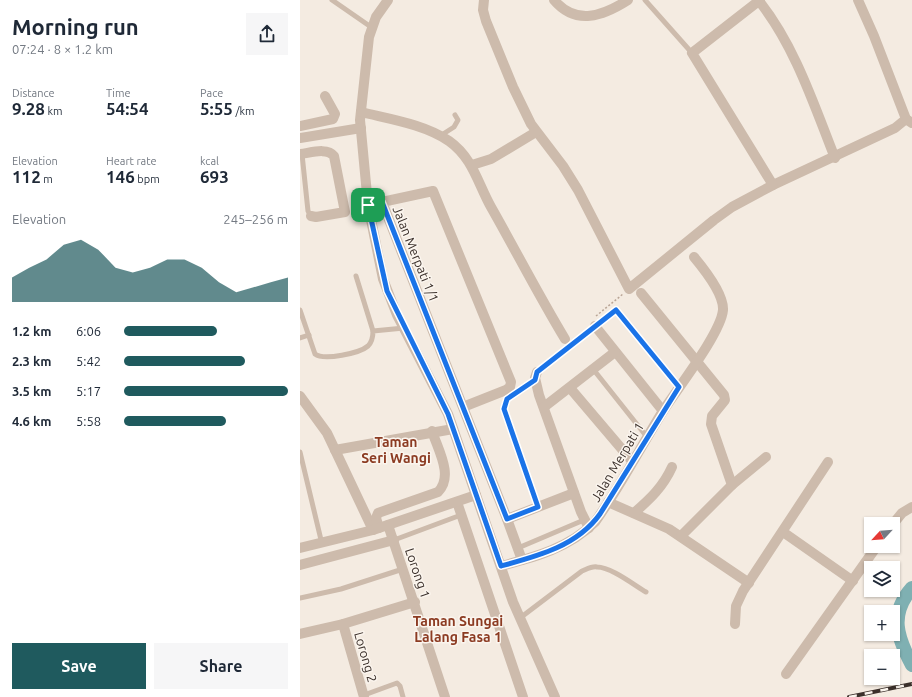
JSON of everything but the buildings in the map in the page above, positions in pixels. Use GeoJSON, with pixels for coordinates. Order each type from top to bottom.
{"type":"FeatureCollection","features":[{"type":"Feature","properties":{"kind":"street"},"geometry":{"type":"LineString","coordinates":[[388,0],[371,27],[360,112],[368,205],[387,291],[404,328],[443,403],[519,618],[555,697]]}},
{"type":"Feature","properties":{"kind":"street"},"geometry":{"type":"LineString","coordinates":[[484,0],[483,10],[486,21],[513,87],[536,132],[563,166],[578,190],[629,289],[732,207],[773,185],[835,158],[909,121],[858,0]]}},
{"type":"Feature","properties":{"kind":"street"},"geometry":{"type":"LineString","coordinates":[[554,0],[574,15],[583,17],[602,13],[628,0]]}},
{"type":"Feature","properties":{"kind":"street"},"geometry":{"type":"LineString","coordinates":[[773,185],[692,53],[759,1],[771,17],[785,41],[835,158]]}},
{"type":"Feature","properties":{"kind":"street"},"geometry":{"type":"LineString","coordinates":[[300,126],[330,120],[335,117],[325,96]]}},
{"type":"Feature","properties":{"kind":"street"},"geometry":{"type":"LineString","coordinates":[[360,112],[415,126],[440,136],[458,148],[472,166],[490,206],[513,244],[540,298],[565,340]]}},
{"type":"Feature","properties":{"kind":"street"},"geometry":{"type":"LineString","coordinates":[[311,216],[316,217],[345,212],[334,156],[331,152],[327,151],[305,153],[304,138],[361,128]]}},
{"type":"Feature","properties":{"kind":"street"},"geometry":{"type":"LineString","coordinates":[[472,166],[491,159],[536,132]]}},
{"type":"Feature","properties":{"kind":"street","name":"Jalan Merpati 1/1"},"geometry":{"type":"LineString","coordinates":[[463,407],[510,387],[511,382],[433,191],[382,202],[522,560]]}},
{"type":"Feature","properties":{"kind":"street"},"geometry":{"type":"LineString","coordinates":[[368,205],[382,202]]}},
{"type":"Feature","properties":{"kind":"street","name":"Jalan Merpati 1"},"geometry":{"type":"LineString","coordinates":[[501,566],[555,549],[586,524],[608,502],[663,411],[697,361],[718,326],[723,310],[721,299],[706,272],[694,257]]}},
{"type":"Feature","properties":{"kind":"street"},"geometry":{"type":"LineString","coordinates":[[641,293],[724,395],[725,400],[712,416],[711,424],[732,485]]}},
{"type":"Feature","properties":{"kind":"street"},"geometry":{"type":"LineString","coordinates":[[594,323],[615,352],[663,411]]}},
{"type":"Feature","properties":{"kind":"street"},"geometry":{"type":"LineString","coordinates":[[544,407],[615,352]]}},
{"type":"Feature","properties":{"kind":"street"},"geometry":{"type":"LineString","coordinates":[[536,376],[544,407],[586,524]]}},
{"type":"Feature","properties":{"kind":"street"},"geometry":{"type":"LineString","coordinates":[[570,388],[632,461]]}},
{"type":"Feature","properties":{"kind":"street","name":"Lorong 1"},"geometry":{"type":"LineString","coordinates":[[300,396],[316,415],[380,528],[394,540],[445,697]]}},
{"type":"Feature","properties":{"kind":"street"},"geometry":{"type":"LineString","coordinates":[[335,450],[453,429]]}},
{"type":"Feature","properties":{"kind":"street"},"geometry":{"type":"LineString","coordinates":[[380,528],[376,518],[378,513],[438,492],[442,488],[446,480],[432,432]]}},
{"type":"Feature","properties":{"kind":"street"},"geometry":{"type":"LineString","coordinates":[[681,536],[732,485],[766,457]]}},
{"type":"Feature","properties":{"kind":"street"},"geometry":{"type":"LineString","coordinates":[[735,624],[736,606],[749,583],[828,462]]}},
{"type":"Feature","properties":{"kind":"street"},"geometry":{"type":"LineString","coordinates":[[634,513],[653,497],[672,467]]}},
{"type":"Feature","properties":{"kind":"street"},"geometry":{"type":"LineString","coordinates":[[507,519],[574,493]]}},
{"type":"Feature","properties":{"kind":"street"},"geometry":{"type":"LineString","coordinates":[[300,548],[322,544],[380,528],[476,495]]}},
{"type":"Feature","properties":{"kind":"street"},"geometry":{"type":"LineString","coordinates":[[456,502],[523,697]]}},
{"type":"Feature","properties":{"kind":"street"},"geometry":{"type":"LineString","coordinates":[[608,502],[681,536],[749,583]]}},
{"type":"Feature","properties":{"kind":"street"},"geometry":{"type":"LineString","coordinates":[[899,517],[902,513],[912,507]]}},
{"type":"Feature","properties":{"kind":"street"},"geometry":{"type":"LineString","coordinates":[[783,532],[853,580]]}},
{"type":"Feature","properties":{"kind":"street"},"geometry":{"type":"LineString","coordinates":[[300,565],[394,540]]}},
{"type":"Feature","properties":{"kind":"street"},"geometry":{"type":"LineString","coordinates":[[786,674],[872,553]]}},
{"type":"Feature","properties":{"kind":"street"},"geometry":{"type":"LineString","coordinates":[[300,634],[343,624],[415,602]]}},
{"type":"Feature","properties":{"kind":"street","name":"Lorong 2"},"geometry":{"type":"LineString","coordinates":[[343,624],[364,696]]}},
{"type":"Feature","properties":{"kind":"lane"},"geometry":{"type":"LineString","coordinates":[[332,0],[371,27]]}},
{"type":"Feature","properties":{"kind":"lane"},"geometry":{"type":"LineString","coordinates":[[645,0],[692,53]]}},
{"type":"Feature","properties":{"kind":"lane"},"geometry":{"type":"LineString","coordinates":[[440,136],[457,124],[458,120],[455,114]]}},
{"type":"Feature","properties":{"kind":"lane"},"geometry":{"type":"LineString","coordinates":[[305,153],[308,211],[311,216]]}},
{"type":"Feature","properties":{"kind":"lane"},"geometry":{"type":"LineString","coordinates":[[300,310],[315,354],[319,358],[326,358],[362,350],[369,345],[373,337],[373,331],[356,276]]}},
{"type":"Feature","properties":{"kind":"lane"},"geometry":{"type":"LineString","coordinates":[[538,507],[504,409],[507,399],[536,376],[594,323],[617,310],[679,387]]}},
{"type":"Feature","properties":{"kind":"lane"},"geometry":{"type":"LineString","coordinates":[[373,331],[404,328]]}},
{"type":"Feature","properties":{"kind":"lane"},"geometry":{"type":"LineString","coordinates":[[300,338],[309,335]]}},
{"type":"Feature","properties":{"kind":"lane"},"geometry":{"type":"LineString","coordinates":[[593,369],[647,437]]}},
{"type":"Feature","properties":{"kind":"lane"},"geometry":{"type":"LineString","coordinates":[[300,452],[322,544]]}},
{"type":"Feature","properties":{"kind":"lane"},"geometry":{"type":"LineString","coordinates":[[394,540],[461,515]]}},
{"type":"Feature","properties":{"kind":"lane"},"geometry":{"type":"LineString","coordinates":[[518,548],[586,524]]}},
{"type":"Feature","properties":{"kind":"lane"},"geometry":{"type":"LineString","coordinates":[[519,618],[582,571],[590,567],[598,567],[608,570],[646,592]]}},
{"type":"Feature","properties":{"kind":"lane"},"geometry":{"type":"LineString","coordinates":[[300,598],[341,588],[403,569]]}},
{"type":"Feature","properties":{"kind":"lane"},"geometry":{"type":"LineString","coordinates":[[364,696],[397,683],[400,686],[403,697]]}},
{"type":"Feature","properties":{"kind":"path"},"geometry":{"type":"LineString","coordinates":[[594,323],[629,289]]}},
{"type":"Feature","properties":{"kind":"waterway"},"geometry":{"type":"LineString","coordinates":[[912,588],[900,607],[898,616],[899,635],[902,645],[912,665]]}},
{"type":"Feature","properties":{"kind":"railway"},"geometry":{"type":"LineString","coordinates":[[849,697],[912,684]]}},
{"type":"Feature","properties":{"kind":"district","name":"Taman Seri Wangi"},"geometry":{"type":"Point","coordinates":[396,450]}},
{"type":"Feature","properties":{"kind":"district","name":"Taman Sungai Lalang Fasa 1"},"geometry":{"type":"Point","coordinates":[458,630]}},
{"type":"Feature","properties":{"kind":"route"},"geometry":{"type":"LineString","coordinates":[[382,202],[507,519],[538,507],[504,409],[504,404],[507,399],[535,380],[535,375],[537,372],[616,310],[679,387],[595,522],[579,536],[566,544],[548,552],[501,566],[448,414],[397,315],[387,291],[368,205],[382,202]]}}]}
